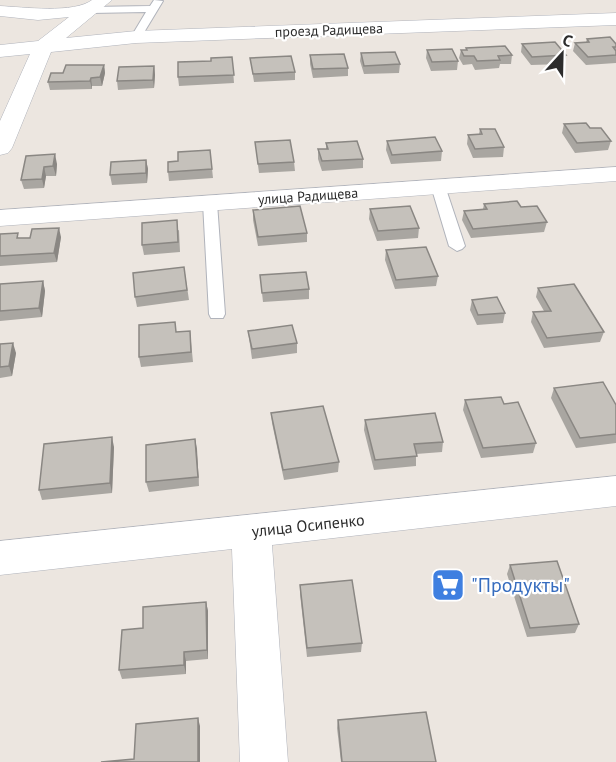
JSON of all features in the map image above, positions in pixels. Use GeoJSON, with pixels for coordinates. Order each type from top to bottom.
{"type":"FeatureCollection","features":[{"type":"Feature","properties":{"kind":"street"},"geometry":{"type":"LineString","coordinates":[[0,11],[38,14],[97,5]]}},
{"type":"Feature","properties":{"kind":"street"},"geometry":{"type":"LineString","coordinates":[[0,148],[43,47],[97,5]]}},
{"type":"Feature","properties":{"kind":"street","name":"проезд Радищева"},"geometry":{"type":"LineString","coordinates":[[0,51],[136,37],[616,19]]}},
{"type":"Feature","properties":{"kind":"street","name":"улица Радищева"},"geometry":{"type":"LineString","coordinates":[[0,218],[616,174]]}},
{"type":"Feature","properties":{"kind":"street","name":"улица Осипенко"},"geometry":{"type":"LineString","coordinates":[[0,558],[616,491]]}},
{"type":"Feature","properties":{"kind":"street"},"geometry":{"type":"LineString","coordinates":[[251,531],[264,762]]}},
{"type":"Feature","properties":{"kind":"lane"},"geometry":{"type":"LineString","coordinates":[[97,5],[157,4]]}},
{"type":"Feature","properties":{"kind":"lane"},"geometry":{"type":"LineString","coordinates":[[136,37],[157,4]]}},
{"type":"Feature","properties":{"kind":"lane"},"geometry":{"type":"LineString","coordinates":[[438,186],[458,246]]}},
{"type":"Feature","properties":{"kind":"lane"},"geometry":{"type":"LineString","coordinates":[[210,202],[217,314]]}},
{"type":"Feature","properties":{"kind":"building"},"geometry":{"type":"Polygon","coordinates":[[[610,37],[616,44],[616,47],[613,47],[616,55],[588,57],[575,43],[589,42],[587,39],[610,37]]]}},
{"type":"Feature","properties":{"kind":"building"},"geometry":{"type":"Polygon","coordinates":[[[555,42],[566,55],[532,57],[522,44],[555,42]]]}},
{"type":"Feature","properties":{"kind":"building"},"geometry":{"type":"Polygon","coordinates":[[[505,46],[512,55],[498,56],[500,60],[477,61],[474,56],[464,56],[461,50],[467,50],[466,48],[505,46]]]}},
{"type":"Feature","properties":{"kind":"building"},"geometry":{"type":"Polygon","coordinates":[[[452,49],[458,61],[432,62],[427,50],[452,49]]]}},
{"type":"Feature","properties":{"kind":"building"},"geometry":{"type":"Polygon","coordinates":[[[395,52],[400,64],[364,66],[361,53],[395,52]]]}},
{"type":"Feature","properties":{"kind":"building"},"geometry":{"type":"Polygon","coordinates":[[[344,54],[348,68],[313,69],[310,55],[344,54]]]}},
{"type":"Feature","properties":{"kind":"building"},"geometry":{"type":"Polygon","coordinates":[[[291,56],[295,72],[253,74],[250,58],[291,56]]]}},
{"type":"Feature","properties":{"kind":"building"},"geometry":{"type":"Polygon","coordinates":[[[232,57],[234,75],[178,77],[178,62],[211,61],[211,58],[232,57]]]}},
{"type":"Feature","properties":{"kind":"building"},"geometry":{"type":"Polygon","coordinates":[[[66,65],[104,65],[100,77],[91,78],[90,81],[48,82],[51,73],[63,73],[66,65]]]}},
{"type":"Feature","properties":{"kind":"building"},"geometry":{"type":"Polygon","coordinates":[[[154,66],[153,80],[117,81],[119,67],[154,66]]]}},
{"type":"Feature","properties":{"kind":"building"},"geometry":{"type":"Polygon","coordinates":[[[586,123],[590,128],[601,128],[611,141],[577,143],[564,124],[586,123]]]}},
{"type":"Feature","properties":{"kind":"building"},"geometry":{"type":"Polygon","coordinates":[[[480,129],[495,129],[504,147],[475,149],[468,135],[482,134],[480,129]]]}},
{"type":"Feature","properties":{"kind":"building"},"geometry":{"type":"Polygon","coordinates":[[[435,137],[442,151],[392,155],[387,141],[435,137]]]}},
{"type":"Feature","properties":{"kind":"building"},"geometry":{"type":"Polygon","coordinates":[[[290,140],[294,162],[258,164],[255,142],[290,140]]]}},
{"type":"Feature","properties":{"kind":"building"},"geometry":{"type":"Polygon","coordinates":[[[357,141],[363,159],[322,161],[318,149],[328,149],[326,143],[357,141]]]}},
{"type":"Feature","properties":{"kind":"building"},"geometry":{"type":"Polygon","coordinates":[[[210,150],[212,169],[168,172],[168,162],[178,161],[178,152],[210,150]]]}},
{"type":"Feature","properties":{"kind":"building"},"geometry":{"type":"Polygon","coordinates":[[[55,154],[53,166],[44,167],[42,179],[21,180],[26,156],[55,154]]]}},
{"type":"Feature","properties":{"kind":"building"},"geometry":{"type":"Polygon","coordinates":[[[146,160],[146,173],[110,175],[111,162],[146,160]]]}},
{"type":"Feature","properties":{"kind":"building"},"geometry":{"type":"Polygon","coordinates":[[[517,201],[521,207],[537,206],[547,222],[473,229],[464,211],[487,209],[484,204],[517,201]]]}},
{"type":"Feature","properties":{"kind":"building"},"geometry":{"type":"Polygon","coordinates":[[[300,206],[307,233],[258,237],[253,210],[300,206]]]}},
{"type":"Feature","properties":{"kind":"building"},"geometry":{"type":"Polygon","coordinates":[[[410,206],[419,228],[378,231],[370,209],[410,206]]]}},
{"type":"Feature","properties":{"kind":"building"},"geometry":{"type":"Polygon","coordinates":[[[177,220],[178,242],[142,245],[142,223],[177,220]]]}},
{"type":"Feature","properties":{"kind":"building"},"geometry":{"type":"Polygon","coordinates":[[[59,228],[54,253],[0,256],[0,234],[18,233],[17,238],[30,238],[32,229],[59,228]]]}},
{"type":"Feature","properties":{"kind":"building"},"geometry":{"type":"Polygon","coordinates":[[[426,247],[438,276],[396,280],[386,250],[426,247]]]}},
{"type":"Feature","properties":{"kind":"building"},"geometry":{"type":"Polygon","coordinates":[[[184,267],[187,290],[135,297],[133,273],[184,267]]]}},
{"type":"Feature","properties":{"kind":"building"},"geometry":{"type":"Polygon","coordinates":[[[306,272],[309,289],[262,293],[260,275],[306,272]]]}},
{"type":"Feature","properties":{"kind":"building"},"geometry":{"type":"Polygon","coordinates":[[[43,281],[39,308],[0,311],[0,284],[43,281]]]}},
{"type":"Feature","properties":{"kind":"building"},"geometry":{"type":"Polygon","coordinates":[[[574,284],[604,332],[547,338],[533,312],[551,311],[538,288],[574,284]]]}},
{"type":"Feature","properties":{"kind":"building"},"geometry":{"type":"Polygon","coordinates":[[[497,297],[505,313],[478,315],[472,300],[497,297]]]}},
{"type":"Feature","properties":{"kind":"building"},"geometry":{"type":"Polygon","coordinates":[[[175,322],[176,332],[190,331],[191,352],[139,357],[139,325],[175,322]]]}},
{"type":"Feature","properties":{"kind":"building"},"geometry":{"type":"Polygon","coordinates":[[[292,325],[297,343],[252,349],[248,331],[292,325]]]}},
{"type":"Feature","properties":{"kind":"building"},"geometry":{"type":"Polygon","coordinates":[[[13,343],[9,366],[0,367],[0,344],[13,343]]]}},
{"type":"Feature","properties":{"kind":"building"},"geometry":{"type":"Polygon","coordinates":[[[603,382],[616,405],[616,434],[580,438],[554,388],[603,382]]]}},
{"type":"Feature","properties":{"kind":"building"},"geometry":{"type":"Polygon","coordinates":[[[501,397],[504,404],[518,402],[536,443],[483,448],[465,400],[501,397]]]}},
{"type":"Feature","properties":{"kind":"building"},"geometry":{"type":"Polygon","coordinates":[[[323,406],[339,462],[283,470],[271,413],[323,406]]]}},
{"type":"Feature","properties":{"kind":"building"},"geometry":{"type":"Polygon","coordinates":[[[435,413],[443,442],[414,444],[417,456],[375,460],[365,420],[435,413]]]}},
{"type":"Feature","properties":{"kind":"building"},"geometry":{"type":"Polygon","coordinates":[[[112,437],[110,483],[39,490],[44,444],[112,437]]]}},
{"type":"Feature","properties":{"kind":"building"},"geometry":{"type":"Polygon","coordinates":[[[195,439],[198,477],[146,482],[146,445],[195,439]]]}},
{"type":"Feature","properties":{"kind":"building"},"geometry":{"type":"Polygon","coordinates":[[[557,561],[579,624],[530,628],[510,565],[557,561]]]}},
{"type":"Feature","properties":{"kind":"building"},"geometry":{"type":"Polygon","coordinates":[[[352,580],[362,643],[307,648],[300,585],[352,580]]]}},
{"type":"Feature","properties":{"kind":"building"},"geometry":{"type":"Polygon","coordinates":[[[206,602],[207,650],[184,652],[184,665],[119,670],[122,630],[143,628],[143,607],[206,602]]]}},
{"type":"Feature","properties":{"kind":"building"},"geometry":{"type":"Polygon","coordinates":[[[426,712],[436,762],[342,762],[338,720],[426,712]]]}},
{"type":"Feature","properties":{"kind":"building"},"geometry":{"type":"Polygon","coordinates":[[[198,718],[198,762],[101,762],[134,759],[136,724],[198,718]]]}},
{"type":"Feature","properties":{"kind":"place","name":"\"Продукты\""},"geometry":{"type":"Point","coordinates":[448,585]}}]}
